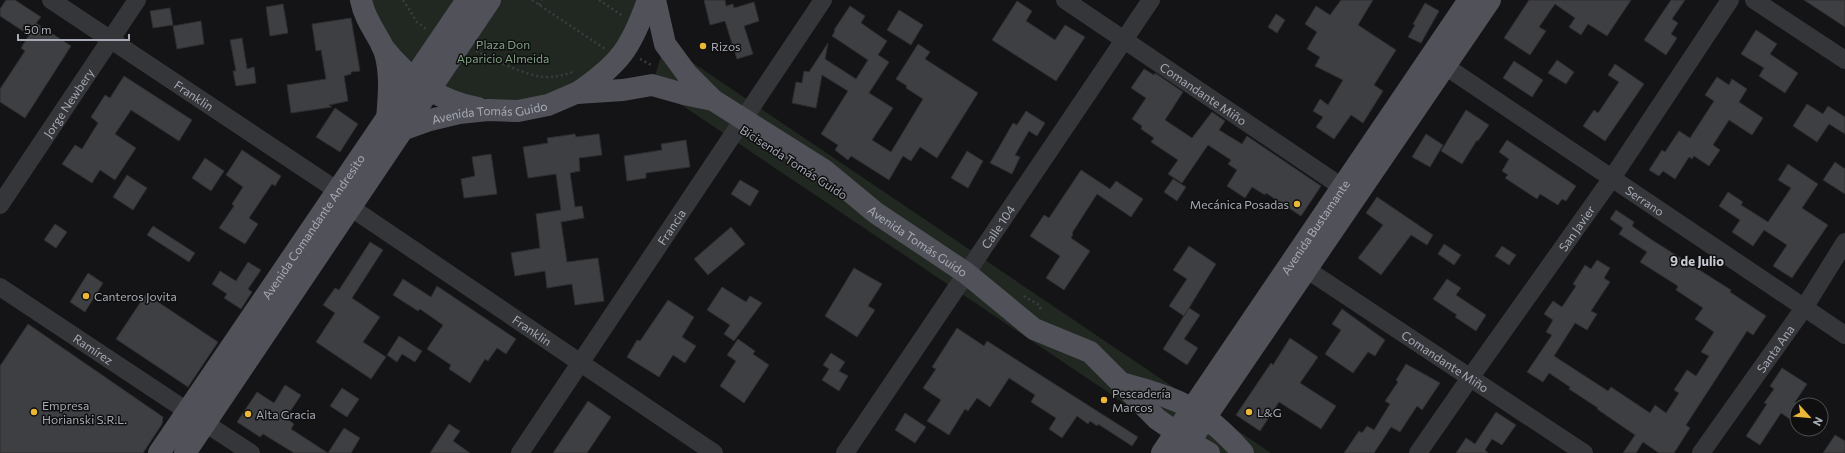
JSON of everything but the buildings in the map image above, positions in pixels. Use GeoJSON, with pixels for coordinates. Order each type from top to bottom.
{"type":"FeatureCollection","features":[{"type":"Feature","properties":{"kind":"main road"},"geometry":{"type":"LineString","coordinates":[[361,0],[370,26],[382,46],[394,61],[421,85],[445,99],[466,106],[488,110]]}},
{"type":"Feature","properties":{"kind":"main road","name":"Avenida Comandante Andresito"},"geometry":{"type":"LineString","coordinates":[[451,40],[467,0]]}},
{"type":"Feature","properties":{"kind":"main road","name":"Avenida Comandante Andresito"},"geometry":{"type":"LineString","coordinates":[[185,453],[344,199],[451,40],[490,0]]}},
{"type":"Feature","properties":{"kind":"main road","name":"Avenida Tomás Guido"},"geometry":{"type":"LineString","coordinates":[[394,125],[430,120],[459,113],[488,110],[518,110],[548,105],[575,83],[600,77],[619,58],[632,40],[648,0]]}},
{"type":"Feature","properties":{"kind":"main road","name":"Avenida Tomás Guido"},"geometry":{"type":"LineString","coordinates":[[655,0],[665,44],[687,74],[713,100],[744,118],[824,170],[876,213],[966,273],[1034,329],[1090,352],[1157,419],[1183,442],[1209,453]]}},
{"type":"Feature","properties":{"kind":"main road","name":"Avenida Bustamante"},"geometry":{"type":"LineString","coordinates":[[1162,453],[1183,442],[1198,413],[1342,187],[1469,0]]}},
{"type":"Feature","properties":{"kind":"main road","name":"Avenida Bustamante"},"geometry":{"type":"LineString","coordinates":[[1198,413],[1306,269],[1490,0]]}},
{"type":"Feature","properties":{"kind":"main road"},"geometry":{"type":"LineString","coordinates":[[382,46],[388,70],[389,95],[394,125]]}},
{"type":"Feature","properties":{"kind":"main road","name":"Avenida Tomás Guido"},"geometry":{"type":"LineString","coordinates":[[575,83],[623,90],[652,85],[713,100]]}},
{"type":"Feature","properties":{"kind":"main road","name":"Avenida Comandante Andresito"},"geometry":{"type":"LineString","coordinates":[[159,453],[187,411],[344,199]]}},
{"type":"Feature","properties":{"kind":"main road","name":"Avenida Tomás Guido"},"geometry":{"type":"LineString","coordinates":[[1119,382],[1170,398],[1198,413],[1226,434],[1243,453]]}},
{"type":"Feature","properties":{"kind":"street","name":"Franklin"},"geometry":{"type":"LineString","coordinates":[[51,0],[714,453]]}},
{"type":"Feature","properties":{"kind":"street","name":"Jorge Newbery"},"geometry":{"type":"LineString","coordinates":[[0,205],[137,0]]}},
{"type":"Feature","properties":{"kind":"street","name":"Francia"},"geometry":{"type":"LineString","coordinates":[[520,453],[823,0]]}},
{"type":"Feature","properties":{"kind":"street","name":"Comandante Miño"},"geometry":{"type":"LineString","coordinates":[[1065,0],[1342,187]]}},
{"type":"Feature","properties":{"kind":"street","name":"Calle 104"},"geometry":{"type":"LineString","coordinates":[[845,453],[1151,0]]}},
{"type":"Feature","properties":{"kind":"street","name":"San Javier"},"geometry":{"type":"LineString","coordinates":[[1418,453],[1612,178],[1730,0]]}},
{"type":"Feature","properties":{"kind":"street"},"geometry":{"type":"LineString","coordinates":[[1754,0],[1845,60]]}},
{"type":"Feature","properties":{"kind":"street","name":"Serrano"},"geometry":{"type":"LineString","coordinates":[[1445,66],[1845,335]]}},
{"type":"Feature","properties":{"kind":"street","name":"Santa Ana"},"geometry":{"type":"LineString","coordinates":[[1701,453],[1804,308],[1845,242]]}},
{"type":"Feature","properties":{"kind":"street","name":"Comandante Miño"},"geometry":{"type":"LineString","coordinates":[[1306,269],[1584,453]]}},
{"type":"Feature","properties":{"kind":"street","name":"Ramírez"},"geometry":{"type":"LineString","coordinates":[[0,287],[187,411]]}},
{"type":"Feature","properties":{"kind":"street"},"geometry":{"type":"LineString","coordinates":[[205,423],[251,453]]}},
{"type":"Feature","properties":{"kind":"path"},"geometry":{"type":"LineString","coordinates":[[403,0],[417,22],[429,31],[499,62],[544,78],[562,76],[575,83]]}},
{"type":"Feature","properties":{"kind":"path"},"geometry":{"type":"LineString","coordinates":[[532,0],[619,58],[638,58],[657,69]]}},
{"type":"Feature","properties":{"kind":"path"},"geometry":{"type":"LineString","coordinates":[[539,5],[542,0]]}},
{"type":"Feature","properties":{"kind":"path"},"geometry":{"type":"LineString","coordinates":[[1019,292],[1039,305],[1046,317],[1046,334]]}},
{"type":"Feature","properties":{"kind":"green space","name":"Plaza Don Aparicio Almeida"},"geometry":{"type":"Polygon","coordinates":[[[371,0],[640,0],[619,44],[588,76],[548,96],[505,102],[461,95],[422,75],[391,44],[371,0]]]}},
{"type":"Feature","properties":{"kind":"green space"},"geometry":{"type":"Polygon","coordinates":[[[665,44],[1271,453],[1198,453],[652,85],[665,44]]]}},
{"type":"Feature","properties":{"kind":"place","name":"Rizos"},"geometry":{"type":"Point","coordinates":[703,46]}},
{"type":"Feature","properties":{"kind":"place","name":"Mecánica Posadas"},"geometry":{"type":"Point","coordinates":[1297,204]}},
{"type":"Feature","properties":{"kind":"place","name":"Canteros Jovita"},"geometry":{"type":"Point","coordinates":[86,296]}},
{"type":"Feature","properties":{"kind":"place","name":"Pescadería Marcos"},"geometry":{"type":"Point","coordinates":[1104,400]}},
{"type":"Feature","properties":{"kind":"place","name":"Empresa Horianski S.R.L."},"geometry":{"type":"Point","coordinates":[34,412]}},
{"type":"Feature","properties":{"kind":"place","name":"L&G"},"geometry":{"type":"Point","coordinates":[1249,412]}},
{"type":"Feature","properties":{"kind":"place","name":"Alta Gracia"},"geometry":{"type":"Point","coordinates":[248,414]}},
{"type":"Feature","properties":{"kind":"district","name":"9 de Julio"},"geometry":{"type":"Point","coordinates":[1697,261]}}]}
